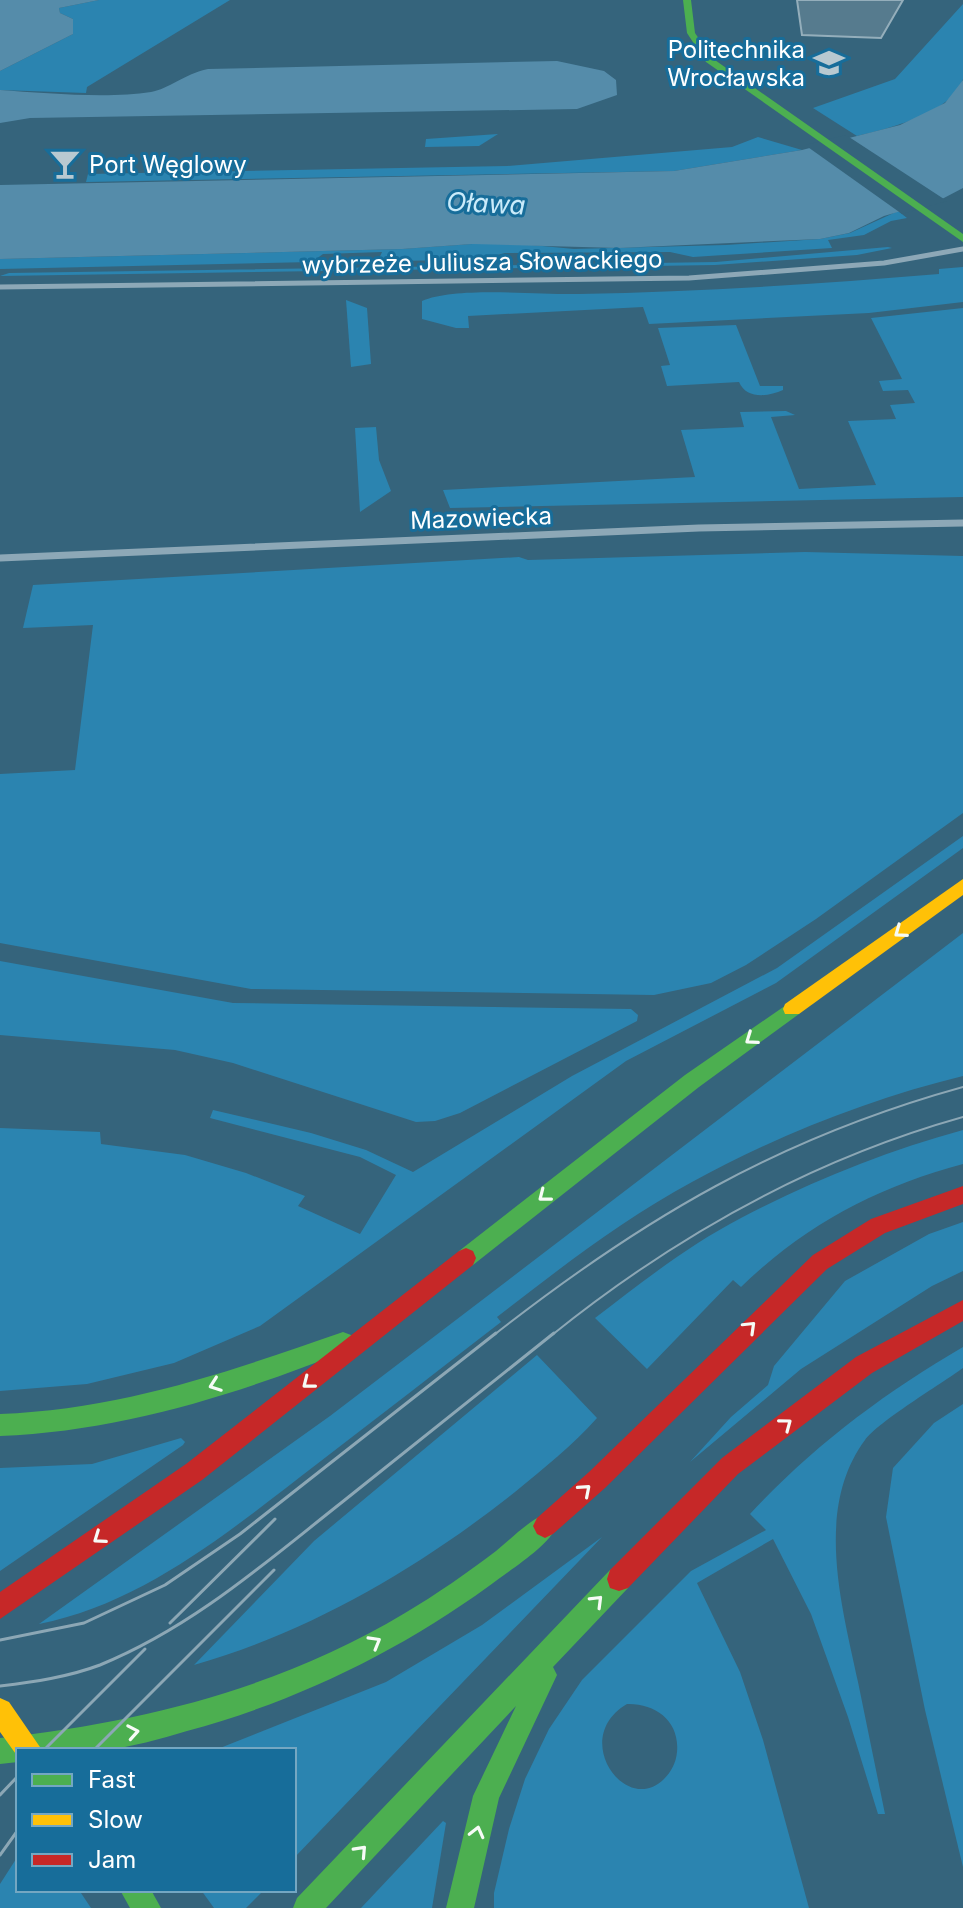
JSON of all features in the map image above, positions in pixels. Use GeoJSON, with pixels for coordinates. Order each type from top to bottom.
{"type":"FeatureCollection","features":[{"type":"Feature","properties":{"kind":"main road"},"geometry":{"type":"LineString","coordinates":[[687,0],[686,20],[700,51],[722,71],[963,239]]}},
{"type":"Feature","properties":{"kind":"main road"},"geometry":{"type":"LineString","coordinates":[[0,1607],[194,1472],[692,1081],[963,886]]}},
{"type":"Feature","properties":{"kind":"main road"},"geometry":{"type":"LineString","coordinates":[[40,1748],[161,1726],[226,1708],[321,1670],[369,1646],[450,1597],[522,1544],[596,1481],[793,1285],[830,1254],[874,1229],[963,1195]]}},
{"type":"Feature","properties":{"kind":"main road"},"geometry":{"type":"LineString","coordinates":[[307,1908],[563,1637],[730,1466],[864,1365],[963,1310]]}},
{"type":"Feature","properties":{"kind":"main road"},"geometry":{"type":"LineString","coordinates":[[0,1425],[81,1422],[133,1411],[368,1334]]}},
{"type":"Feature","properties":{"kind":"main road"},"geometry":{"type":"LineString","coordinates":[[460,1908],[486,1796],[563,1637]]}},
{"type":"Feature","properties":{"kind":"main road"},"geometry":{"type":"LineString","coordinates":[[0,1711],[28,1748]]}},
{"type":"Feature","properties":{"kind":"street","name":"wybrzeże Juliusza Słowackiego"},"geometry":{"type":"LineString","coordinates":[[0,287],[689,278],[884,263],[963,249]]}},
{"type":"Feature","properties":{"kind":"street","name":"Mazowiecka"},"geometry":{"type":"LineString","coordinates":[[0,558],[699,528],[963,523]]}},
{"type":"Feature","properties":{"kind":"shaded area"},"geometry":{"type":"Polygon","coordinates":[[[99,0],[230,0],[87,87],[86,93],[0,90],[0,71],[73,34],[73,19],[60,13],[59,8],[99,0]]]}},
{"type":"Feature","properties":{"kind":"shaded area"},"geometry":{"type":"Polygon","coordinates":[[[963,4],[963,79],[957,91],[946,101],[918,118],[857,136],[813,108],[895,79],[963,4]]]}},
{"type":"Feature","properties":{"kind":"shaded area"},"geometry":{"type":"Polygon","coordinates":[[[498,134],[479,146],[425,147],[426,139],[498,134]]]}},
{"type":"Feature","properties":{"kind":"shaded area"},"geometry":{"type":"Polygon","coordinates":[[[758,137],[802,150],[674,171],[86,182],[88,174],[507,166],[732,147],[758,137]]]}},
{"type":"Feature","properties":{"kind":"shaded area"},"geometry":{"type":"Polygon","coordinates":[[[898,211],[907,218],[891,221],[864,235],[828,240],[832,248],[693,257],[670,252],[505,253],[477,260],[378,261],[382,252],[323,254],[312,262],[0,269],[0,259],[402,249],[472,244],[574,249],[820,239],[850,233],[898,211]]]}},
{"type":"Feature","properties":{"kind":"shaded area"},"geometry":{"type":"Polygon","coordinates":[[[892,248],[857,255],[715,265],[0,276],[9,273],[716,262],[892,248]]]}},
{"type":"Feature","properties":{"kind":"shaded area"},"geometry":{"type":"Polygon","coordinates":[[[963,267],[963,302],[869,313],[649,324],[643,307],[468,316],[469,328],[456,328],[422,319],[422,301],[455,294],[714,289],[939,274],[939,269],[963,267]]]}},
{"type":"Feature","properties":{"kind":"shaded area"},"geometry":{"type":"Polygon","coordinates":[[[346,300],[367,308],[371,364],[351,367],[346,300]]]}},
{"type":"Feature","properties":{"kind":"shaded area"},"geometry":{"type":"Polygon","coordinates":[[[963,308],[963,497],[450,508],[443,490],[695,477],[681,430],[744,427],[740,412],[786,411],[795,415],[771,417],[799,489],[876,485],[848,421],[896,419],[890,405],[915,403],[908,390],[883,391],[879,381],[902,379],[871,318],[963,308]]]}},
{"type":"Feature","properties":{"kind":"shaded area"},"geometry":{"type":"Polygon","coordinates":[[[736,325],[760,386],[783,386],[783,390],[771,394],[752,394],[739,382],[667,386],[661,366],[670,365],[658,328],[736,325]]]}},
{"type":"Feature","properties":{"kind":"shaded area"},"geometry":{"type":"Polygon","coordinates":[[[376,427],[379,460],[391,491],[360,512],[355,428],[376,427]]]}},
{"type":"Feature","properties":{"kind":"shaded area"},"geometry":{"type":"Polygon","coordinates":[[[805,552],[963,556],[963,813],[816,919],[746,965],[711,983],[654,995],[251,989],[0,943],[0,774],[75,770],[93,625],[23,628],[33,585],[519,557],[528,560],[805,552]]]}},
{"type":"Feature","properties":{"kind":"shaded area"},"geometry":{"type":"Polygon","coordinates":[[[963,836],[963,848],[776,983],[626,1061],[260,1326],[174,1363],[87,1384],[0,1391],[0,1128],[100,1132],[101,1144],[185,1155],[246,1173],[305,1196],[298,1206],[360,1234],[396,1175],[360,1157],[210,1118],[213,1110],[311,1133],[366,1150],[413,1172],[572,1076],[777,968],[963,836]]]}},
{"type":"Feature","properties":{"kind":"shaded area"},"geometry":{"type":"Polygon","coordinates":[[[963,933],[963,1076],[824,1120],[723,1165],[666,1197],[544,1281],[497,1317],[501,1322],[220,1538],[151,1581],[115,1599],[78,1614],[39,1624],[330,1416],[963,933]]]}},
{"type":"Feature","properties":{"kind":"shaded area"},"geometry":{"type":"Polygon","coordinates":[[[0,961],[233,1003],[631,1009],[638,1015],[637,1021],[460,1113],[435,1121],[416,1122],[233,1063],[175,1050],[0,1035],[0,961]]]}},
{"type":"Feature","properties":{"kind":"shaded area"},"geometry":{"type":"Polygon","coordinates":[[[963,1130],[963,1164],[901,1184],[844,1211],[791,1245],[741,1287],[733,1280],[647,1369],[595,1318],[684,1252],[741,1218],[850,1168],[963,1130]]]}},
{"type":"Feature","properties":{"kind":"shaded area"},"geometry":{"type":"Polygon","coordinates":[[[963,1222],[963,1271],[932,1286],[801,1369],[690,1462],[731,1417],[768,1385],[774,1366],[845,1281],[929,1234],[963,1222]]]}},
{"type":"Feature","properties":{"kind":"shaded area"},"geometry":{"type":"Polygon","coordinates":[[[963,1347],[963,1368],[896,1414],[865,1440],[849,1467],[840,1496],[836,1527],[836,1558],[845,1622],[885,1814],[878,1814],[811,1614],[773,1539],[697,1583],[740,1672],[763,1740],[809,1908],[494,1908],[494,1893],[509,1829],[525,1779],[549,1729],[582,1680],[691,1571],[766,1530],[750,1514],[798,1466],[877,1402],[963,1347]],[[627,1704],[610,1719],[603,1735],[603,1753],[620,1781],[634,1788],[649,1788],[664,1779],[671,1770],[677,1741],[664,1716],[627,1704]]]}},
{"type":"Feature","properties":{"kind":"shaded area"},"geometry":{"type":"Polygon","coordinates":[[[537,1355],[597,1418],[568,1447],[478,1520],[363,1594],[280,1634],[194,1665],[314,1541],[537,1355]]]}},
{"type":"Feature","properties":{"kind":"shaded area"},"geometry":{"type":"Polygon","coordinates":[[[963,1404],[963,1867],[925,1710],[886,1517],[893,1468],[934,1423],[963,1404]]]}},
{"type":"Feature","properties":{"kind":"shaded area"},"geometry":{"type":"Polygon","coordinates":[[[181,1438],[185,1442],[183,1445],[0,1571],[0,1468],[92,1464],[181,1438]]]}},
{"type":"Feature","properties":{"kind":"shaded area"},"geometry":{"type":"Polygon","coordinates":[[[602,1537],[296,1856],[296,1748],[220,1748],[386,1682],[482,1625],[602,1537]]]}},
{"type":"Feature","properties":{"kind":"shaded area"},"geometry":{"type":"Polygon","coordinates":[[[443,1821],[446,1823],[432,1908],[361,1908],[443,1821]]]}},
{"type":"Feature","properties":{"kind":"shaded area"},"geometry":{"type":"Polygon","coordinates":[[[16,1859],[16,1892],[80,1892],[91,1908],[0,1908],[0,1884],[16,1859]]]}},
{"type":"Feature","properties":{"kind":"shaded area"},"geometry":{"type":"Polygon","coordinates":[[[202,1892],[262,1892],[246,1908],[214,1908],[202,1892]]]}},
{"type":"Feature","properties":{"kind":"water"},"geometry":{"type":"Polygon","coordinates":[[[0,0],[99,0],[59,8],[60,13],[73,19],[73,34],[0,71],[0,0]]]}},
{"type":"Feature","properties":{"kind":"water"},"geometry":{"type":"Polygon","coordinates":[[[557,61],[604,71],[616,80],[617,95],[577,109],[30,118],[0,123],[0,90],[115,95],[151,92],[208,69],[557,61]]]}},
{"type":"Feature","properties":{"kind":"water","name":"Oława"},"geometry":{"type":"Polygon","coordinates":[[[963,80],[963,188],[942,199],[884,216],[849,233],[820,239],[619,248],[472,244],[402,249],[0,259],[0,185],[674,171],[802,150],[900,125],[945,103],[963,80]]]}},
{"type":"Feature","properties":{"kind":"pier"},"geometry":{"type":"Polygon","coordinates":[[[846,135],[947,201],[902,214],[805,145],[846,135]]]}},
{"type":"Feature","properties":{"kind":"building"},"geometry":{"type":"Polygon","coordinates":[[[797,0],[903,0],[881,38],[802,35],[797,0]]]}},
{"type":"Feature","properties":{"kind":"tram line"},"geometry":{"type":"LineString","coordinates":[[494,1335],[604,1254],[715,1186],[833,1131],[963,1087]]}},
{"type":"Feature","properties":{"kind":"tram line"},"geometry":{"type":"LineString","coordinates":[[552,1335],[647,1265],[746,1205],[852,1155],[963,1117]]}},
{"type":"Feature","properties":{"kind":"tram line"},"geometry":{"type":"LineString","coordinates":[[0,1640],[84,1623],[165,1585],[240,1534],[496,1333]]}},
{"type":"Feature","properties":{"kind":"tram line"},"geometry":{"type":"LineString","coordinates":[[0,1686],[76,1673],[100,1665],[165,1633],[226,1593],[554,1333]]}},
{"type":"Feature","properties":{"kind":"tram line"},"geometry":{"type":"LineString","coordinates":[[170,1623],[275,1519]]}},
{"type":"Feature","properties":{"kind":"tram line"},"geometry":{"type":"LineString","coordinates":[[96,1748],[274,1570]]}},
{"type":"Feature","properties":{"kind":"tram line"},"geometry":{"type":"LineString","coordinates":[[46,1748],[145,1649]]}},
{"type":"Feature","properties":{"kind":"tram line"},"geometry":{"type":"LineString","coordinates":[[0,1795],[16,1778]]}},
{"type":"Feature","properties":{"kind":"tram line"},"geometry":{"type":"LineString","coordinates":[[0,1855],[16,1833]]}},
{"type":"Feature","properties":{"kind":"traffic: fast"},"geometry":{"type":"LineString","coordinates":[[687,0],[691,33],[709,60],[963,239]]}},
{"type":"Feature","properties":{"kind":"traffic: fast"},"geometry":{"type":"LineString","coordinates":[[466,1258],[692,1081],[792,1009]]}},
{"type":"Feature","properties":{"kind":"traffic: fast"},"geometry":{"type":"LineString","coordinates":[[0,1425],[90,1418],[133,1409],[217,1386],[343,1342]]}},
{"type":"Feature","properties":{"kind":"traffic: fast"},"geometry":{"type":"LineString","coordinates":[[25,1748],[82,1741],[163,1725],[266,1693],[316,1672],[366,1648],[460,1592],[545,1526]]}},
{"type":"Feature","properties":{"kind":"traffic: fast"},"geometry":{"type":"LineString","coordinates":[[307,1908],[619,1579]]}},
{"type":"Feature","properties":{"kind":"traffic: fast"},"geometry":{"type":"LineString","coordinates":[[460,1908],[486,1796],[544,1675]]}},
{"type":"Feature","properties":{"kind":"traffic: fast"},"geometry":{"type":"LineString","coordinates":[[0,1751],[16,1749]]}},
{"type":"Feature","properties":{"kind":"traffic: fast"},"geometry":{"type":"LineString","coordinates":[[135,1892],[147,1908]]}},
{"type":"Feature","properties":{"kind":"traffic: slow"},"geometry":{"type":"LineString","coordinates":[[792,1009],[963,886]]}},
{"type":"Feature","properties":{"kind":"traffic: slow"},"geometry":{"type":"LineString","coordinates":[[0,1711],[28,1748]]}},
{"type":"Feature","properties":{"kind":"traffic: jam"},"geometry":{"type":"LineString","coordinates":[[545,1526],[597,1480],[820,1262],[878,1226],[963,1195]]}},
{"type":"Feature","properties":{"kind":"traffic: jam"},"geometry":{"type":"LineString","coordinates":[[0,1607],[194,1472],[466,1258]]}},
{"type":"Feature","properties":{"kind":"traffic: jam"},"geometry":{"type":"LineString","coordinates":[[619,1579],[730,1466],[864,1365],[963,1310]]}},
{"type":"Feature","properties":{"kind":"place","name":"Politechnika Wrocławska"},"geometry":{"type":"Point","coordinates":[829,63]}},
{"type":"Feature","properties":{"kind":"place","name":"Port Węglowy"},"geometry":{"type":"Point","coordinates":[65,164]}}]}
